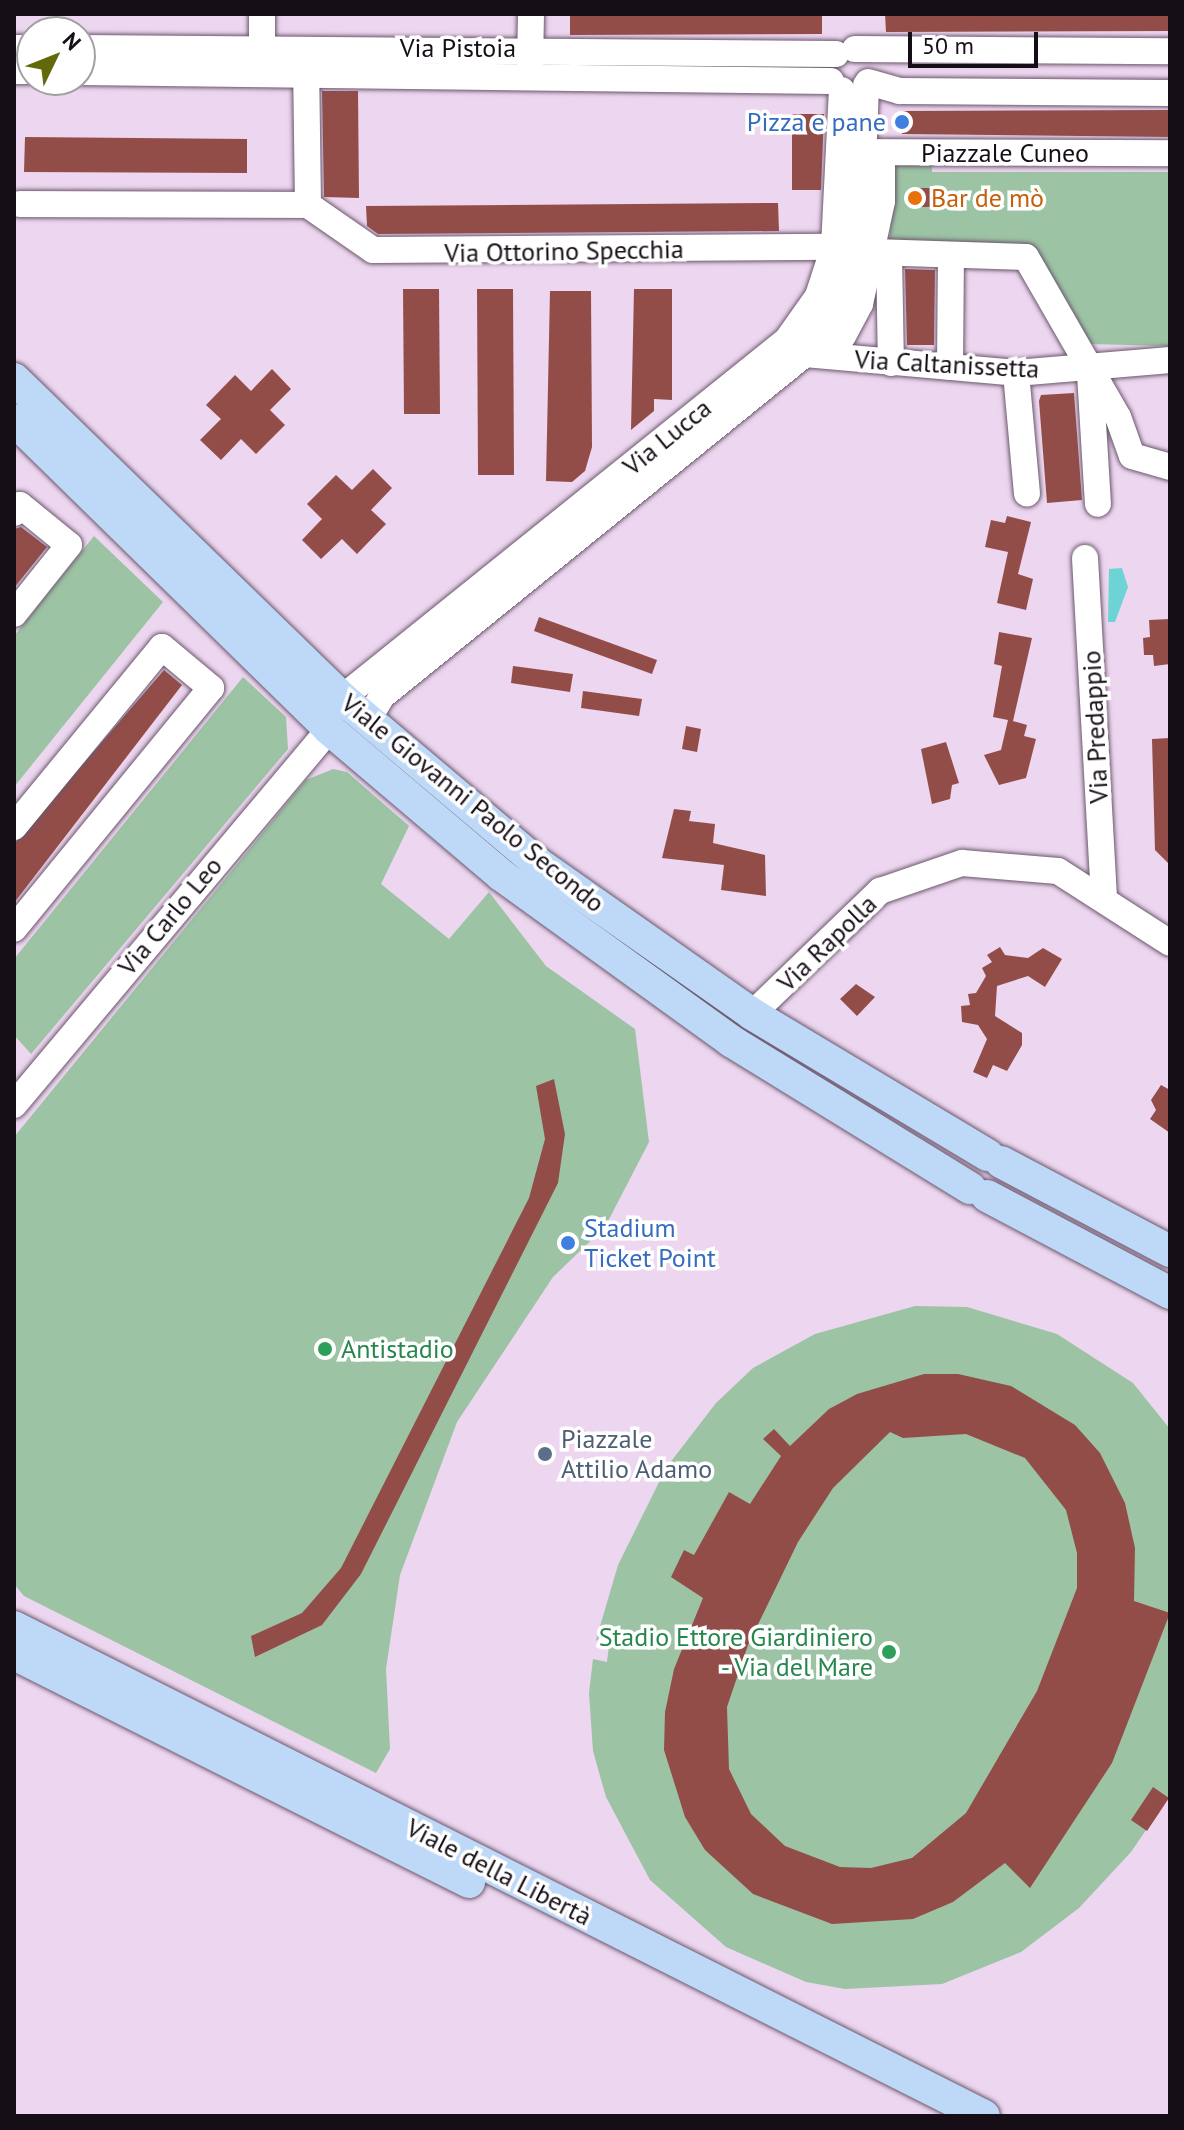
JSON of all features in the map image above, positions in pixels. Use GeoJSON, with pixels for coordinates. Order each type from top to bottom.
{"type":"FeatureCollection","features":[{"type":"Feature","properties":{"kind":"main road","name":"Viale Giovanni Paolo Secondo"},"geometry":{"type":"LineString","coordinates":[[14,379],[342,698],[536,862],[752,1014],[994,1159],[1170,1251]]}},
{"type":"Feature","properties":{"kind":"main road","name":"Viale Giovanni Paolo Secondo"},"geometry":{"type":"LineString","coordinates":[[14,420],[329,729],[501,875],[731,1041],[978,1192],[1170,1293]]}},
{"type":"Feature","properties":{"kind":"main road"},"geometry":{"type":"LineString","coordinates":[[731,1041],[752,1014]]}},
{"type":"Feature","properties":{"kind":"main road"},"geometry":{"type":"LineString","coordinates":[[978,1192],[970,1163],[994,1159]]}},
{"type":"Feature","properties":{"kind":"main road","name":"Viale della Libertà"},"geometry":{"type":"LineString","coordinates":[[14,1627],[984,2116]]}},
{"type":"Feature","properties":{"kind":"main road","name":"Viale della Libertà"},"geometry":{"type":"LineString","coordinates":[[14,1654],[937,2116]]}},
{"type":"Feature","properties":{"kind":"street"},"geometry":{"type":"LineString","coordinates":[[262,14],[262,48]]}},
{"type":"Feature","properties":{"kind":"street"},"geometry":{"type":"LineString","coordinates":[[530,76],[531,14]]}},
{"type":"Feature","properties":{"kind":"street","name":"Via Pistoia"},"geometry":{"type":"LineString","coordinates":[[96,48],[262,48],[306,61],[530,76],[852,84],[900,91],[1170,93]]}},
{"type":"Feature","properties":{"kind":"street","name":"Via Pistoia"},"geometry":{"type":"LineString","coordinates":[[96,71],[531,49],[1170,51]]}},
{"type":"Feature","properties":{"kind":"street"},"geometry":{"type":"LineString","coordinates":[[845,51],[870,62],[852,84]]}},
{"type":"Feature","properties":{"kind":"street","name":"Via Lucca"},"geometry":{"type":"LineString","coordinates":[[845,51],[861,153],[882,253],[891,363]]}},
{"type":"Feature","properties":{"kind":"street"},"geometry":{"type":"LineString","coordinates":[[20,204],[308,205],[306,61]]}},
{"type":"Feature","properties":{"kind":"street","name":"Via Lucca"},"geometry":{"type":"LineString","coordinates":[[796,347],[818,296],[861,153]]}},
{"type":"Feature","properties":{"kind":"street","name":"Via Lucca"},"geometry":{"type":"LineString","coordinates":[[367,721],[382,696],[796,347],[838,306],[860,236],[861,153]]}},
{"type":"Feature","properties":{"kind":"street","name":"Piazzale Cuneo"},"geometry":{"type":"LineString","coordinates":[[861,153],[1170,153]]}},
{"type":"Feature","properties":{"kind":"street","name":"Via Ottorino Specchia"},"geometry":{"type":"LineString","coordinates":[[308,205],[373,250],[834,247]]}},
{"type":"Feature","properties":{"kind":"street"},"geometry":{"type":"LineString","coordinates":[[882,253],[1026,257],[1089,366],[1132,456],[1170,467]]}},
{"type":"Feature","properties":{"kind":"street","name":"Via Lucca"},"geometry":{"type":"LineString","coordinates":[[342,698],[796,347],[843,336],[882,253]]}},
{"type":"Feature","properties":{"kind":"street"},"geometry":{"type":"LineString","coordinates":[[950,367],[951,256]]}},
{"type":"Feature","properties":{"kind":"street","name":"Via Caltanissetta"},"geometry":{"type":"LineString","coordinates":[[796,347],[891,363],[1016,373],[1089,366]]}},
{"type":"Feature","properties":{"kind":"street"},"geometry":{"type":"LineString","coordinates":[[1089,366],[1170,360]]}},
{"type":"Feature","properties":{"kind":"street"},"geometry":{"type":"LineString","coordinates":[[1089,366],[1098,504]]}},
{"type":"Feature","properties":{"kind":"street"},"geometry":{"type":"LineString","coordinates":[[1016,373],[1027,494]]}},
{"type":"Feature","properties":{"kind":"street"},"geometry":{"type":"LineString","coordinates":[[14,513],[20,505],[69,545],[14,614]]}},
{"type":"Feature","properties":{"kind":"street","name":"Via Predappio"},"geometry":{"type":"LineString","coordinates":[[1085,558],[1104,896]]}},
{"type":"Feature","properties":{"kind":"street"},"geometry":{"type":"LineString","coordinates":[[14,827],[162,647],[211,688],[14,929]]}},
{"type":"Feature","properties":{"kind":"street","name":"Via Carlo Leo"},"geometry":{"type":"LineString","coordinates":[[17,1095],[329,729]]}},
{"type":"Feature","properties":{"kind":"street","name":"Via Rapolla"},"geometry":{"type":"LineString","coordinates":[[752,1014],[880,891],[929,871],[998,862],[1058,871],[1104,896],[1170,943]]}},
{"type":"Feature","properties":{"kind":"shaded area"},"geometry":{"type":"Polygon","coordinates":[[[932,160],[932,172],[1170,172],[1170,346],[1088,344],[1032,246],[890,243],[892,162],[932,160]]]}},
{"type":"Feature","properties":{"kind":"shaded area"},"geometry":{"type":"Polygon","coordinates":[[[94,536],[163,602],[14,787],[14,636],[94,536]]]}},
{"type":"Feature","properties":{"kind":"shaded area"},"geometry":{"type":"Polygon","coordinates":[[[1122,568],[1128,587],[1115,622],[1108,622],[1109,569],[1122,568]]]}},
{"type":"Feature","properties":{"kind":"shaded area"},"geometry":{"type":"Polygon","coordinates":[[[243,677],[286,717],[288,749],[31,1054],[14,1035],[14,959],[243,677]]]}},
{"type":"Feature","properties":{"kind":"shaded area","name":"Antistadio"},"geometry":{"type":"Polygon","coordinates":[[[333,769],[347,772],[409,826],[381,884],[449,939],[489,892],[546,966],[635,1029],[649,1142],[605,1227],[553,1277],[457,1422],[400,1575],[386,1669],[390,1749],[376,1773],[24,1596],[14,1584],[14,1137],[306,780],[333,769]]]}},
{"type":"Feature","properties":{"kind":"shaded area","name":"Stadio Ettore Giardiniero - Via del Mare"},"geometry":{"type":"Polygon","coordinates":[[[915,1306],[967,1307],[1057,1334],[1133,1383],[1170,1429],[1170,1795],[1131,1852],[1079,1908],[1021,1952],[942,1984],[845,1989],[806,1982],[726,1947],[650,1880],[606,1797],[593,1751],[589,1693],[593,1659],[607,1662],[609,1645],[596,1640],[618,1565],[666,1468],[716,1403],[753,1368],[815,1334],[915,1306]]]}},
{"type":"Feature","properties":{"kind":"building"},"geometry":{"type":"Polygon","coordinates":[[[570,14],[822,14],[822,34],[570,35],[570,14]]]}},
{"type":"Feature","properties":{"kind":"building"},"geometry":{"type":"Polygon","coordinates":[[[885,14],[1170,14],[1170,31],[886,32],[885,14]]]}},
{"type":"Feature","properties":{"kind":"building"},"geometry":{"type":"Polygon","coordinates":[[[322,91],[358,91],[359,198],[324,197],[322,91]]]}},
{"type":"Feature","properties":{"kind":"building"},"geometry":{"type":"Polygon","coordinates":[[[1170,110],[1170,137],[902,134],[902,111],[1170,110]]]}},
{"type":"Feature","properties":{"kind":"building"},"geometry":{"type":"Polygon","coordinates":[[[792,114],[824,114],[821,190],[792,190],[792,114]]]}},
{"type":"Feature","properties":{"kind":"building"},"geometry":{"type":"Polygon","coordinates":[[[25,137],[247,139],[247,173],[24,172],[25,137]]]}},
{"type":"Feature","properties":{"kind":"building"},"geometry":{"type":"Polygon","coordinates":[[[911,188],[933,188],[933,207],[911,207],[911,188]]]}},
{"type":"Feature","properties":{"kind":"building"},"geometry":{"type":"Polygon","coordinates":[[[778,203],[779,231],[378,234],[367,226],[366,206],[778,203]]]}},
{"type":"Feature","properties":{"kind":"building"},"geometry":{"type":"Polygon","coordinates":[[[905,269],[935,270],[934,345],[907,345],[905,269]]]}},
{"type":"Feature","properties":{"kind":"building"},"geometry":{"type":"Polygon","coordinates":[[[403,289],[439,289],[440,414],[404,414],[403,289]]]}},
{"type":"Feature","properties":{"kind":"building"},"geometry":{"type":"Polygon","coordinates":[[[477,289],[513,289],[514,475],[478,475],[477,289]]]}},
{"type":"Feature","properties":{"kind":"building"},"geometry":{"type":"Polygon","coordinates":[[[634,289],[672,289],[672,400],[654,399],[654,411],[631,430],[634,289]]]}},
{"type":"Feature","properties":{"kind":"building"},"geometry":{"type":"Polygon","coordinates":[[[550,291],[591,291],[592,447],[585,471],[572,482],[546,481],[550,291]]]}},
{"type":"Feature","properties":{"kind":"building"},"geometry":{"type":"Polygon","coordinates":[[[272,369],[291,389],[270,410],[285,425],[256,454],[241,439],[221,460],[200,440],[221,419],[206,405],[235,375],[251,391],[272,369]]]}},
{"type":"Feature","properties":{"kind":"building"},"geometry":{"type":"Polygon","coordinates":[[[1074,393],[1082,500],[1047,503],[1039,401],[1041,395],[1074,393]]]}},
{"type":"Feature","properties":{"kind":"building"},"geometry":{"type":"Polygon","coordinates":[[[373,469],[392,488],[371,510],[386,524],[357,554],[342,539],[321,559],[302,540],[322,519],[307,504],[336,475],[352,490],[373,469]]]}},
{"type":"Feature","properties":{"kind":"building"},"geometry":{"type":"Polygon","coordinates":[[[1007,516],[1031,522],[1018,574],[1033,579],[1026,610],[997,603],[1008,552],[985,547],[991,520],[1005,523],[1007,516]]]}},
{"type":"Feature","properties":{"kind":"building"},"geometry":{"type":"Polygon","coordinates":[[[21,527],[47,547],[14,588],[14,529],[21,527]]]}},
{"type":"Feature","properties":{"kind":"building"},"geometry":{"type":"Polygon","coordinates":[[[539,617],[657,660],[652,674],[534,631],[539,617]]]}},
{"type":"Feature","properties":{"kind":"building"},"geometry":{"type":"Polygon","coordinates":[[[1170,619],[1170,664],[1154,666],[1153,655],[1144,655],[1143,638],[1150,637],[1149,620],[1170,619]]]}},
{"type":"Feature","properties":{"kind":"building"},"geometry":{"type":"Polygon","coordinates":[[[999,632],[1032,638],[1013,721],[1027,725],[1024,736],[1036,739],[1026,778],[999,785],[984,755],[1001,750],[1008,720],[993,717],[1002,666],[994,664],[999,632]]]}},
{"type":"Feature","properties":{"kind":"building"},"geometry":{"type":"Polygon","coordinates":[[[513,666],[573,674],[570,692],[511,683],[513,666]]]}},
{"type":"Feature","properties":{"kind":"building"},"geometry":{"type":"Polygon","coordinates":[[[164,670],[182,685],[14,903],[14,844],[164,670]]]}},
{"type":"Feature","properties":{"kind":"building"},"geometry":{"type":"Polygon","coordinates":[[[583,691],[642,699],[639,716],[581,708],[583,691]]]}},
{"type":"Feature","properties":{"kind":"building"},"geometry":{"type":"Polygon","coordinates":[[[686,726],[701,729],[697,752],[682,749],[686,726]]]}},
{"type":"Feature","properties":{"kind":"building"},"geometry":{"type":"Polygon","coordinates":[[[1170,738],[1170,865],[1155,850],[1152,739],[1170,738]]]}},
{"type":"Feature","properties":{"kind":"building"},"geometry":{"type":"Polygon","coordinates":[[[946,742],[959,783],[952,785],[950,799],[932,804],[921,749],[946,742]]]}},
{"type":"Feature","properties":{"kind":"building"},"geometry":{"type":"Polygon","coordinates":[[[674,809],[691,811],[689,821],[715,824],[713,843],[765,855],[766,896],[721,890],[724,865],[662,858],[674,809]]]}},
{"type":"Feature","properties":{"kind":"building"},"geometry":{"type":"Polygon","coordinates":[[[1000,947],[1005,955],[1028,958],[1043,948],[1062,959],[1045,987],[1028,976],[997,986],[995,1016],[1022,1033],[1022,1045],[1007,1071],[993,1065],[987,1078],[973,1072],[987,1039],[978,1025],[962,1022],[961,1006],[970,1005],[968,994],[976,993],[986,976],[982,968],[992,962],[987,955],[1000,947]]]}},
{"type":"Feature","properties":{"kind":"building"},"geometry":{"type":"Polygon","coordinates":[[[856,984],[875,997],[857,1016],[840,999],[856,984]]]}},
{"type":"Feature","properties":{"kind":"building"},"geometry":{"type":"Polygon","coordinates":[[[554,1079],[565,1134],[558,1183],[361,1574],[322,1625],[255,1657],[251,1636],[302,1613],[341,1568],[529,1198],[545,1139],[536,1086],[554,1079]]]}},
{"type":"Feature","properties":{"kind":"building"},"geometry":{"type":"Polygon","coordinates":[[[1161,1085],[1170,1090],[1170,1133],[1150,1119],[1156,1110],[1151,1100],[1161,1085]]]}},
{"type":"Feature","properties":{"kind":"building"},"geometry":{"type":"Polygon","coordinates":[[[924,1374],[958,1374],[1011,1386],[1075,1425],[1100,1453],[1125,1503],[1135,1548],[1134,1601],[1170,1613],[1112,1763],[1030,1888],[1005,1863],[953,1902],[913,1919],[832,1924],[753,1894],[705,1850],[685,1817],[664,1750],[665,1712],[674,1669],[703,1598],[671,1577],[684,1550],[694,1555],[729,1492],[750,1504],[781,1456],[763,1439],[774,1429],[790,1446],[829,1409],[857,1394],[924,1374]],[[890,1432],[833,1488],[798,1542],[748,1645],[727,1707],[729,1769],[751,1814],[785,1846],[840,1867],[871,1868],[912,1858],[966,1813],[1037,1691],[1077,1588],[1077,1553],[1066,1510],[1025,1458],[966,1434],[903,1438],[890,1432]]]}},
{"type":"Feature","properties":{"kind":"building"},"geometry":{"type":"Polygon","coordinates":[[[1153,1787],[1169,1798],[1147,1831],[1131,1820],[1153,1787]]]}},
{"type":"Feature","properties":{"kind":"place","name":"Pizza e pane"},"geometry":{"type":"Point","coordinates":[902,122]}},
{"type":"Feature","properties":{"kind":"place","name":"Bar de mò"},"geometry":{"type":"Point","coordinates":[915,198]}},
{"type":"Feature","properties":{"kind":"place","name":"Stadium Ticket Point"},"geometry":{"type":"Point","coordinates":[568,1243]}},
{"type":"Feature","properties":{"kind":"place","name":"Antistadio"},"geometry":{"type":"Point","coordinates":[325,1349]}},
{"type":"Feature","properties":{"kind":"place","name":"Piazzale Attilio Adamo"},"geometry":{"type":"Point","coordinates":[545,1454]}},
{"type":"Feature","properties":{"kind":"place","name":"Stadio Ettore Giardiniero - Via del Mare"},"geometry":{"type":"Point","coordinates":[889,1652]}}]}
